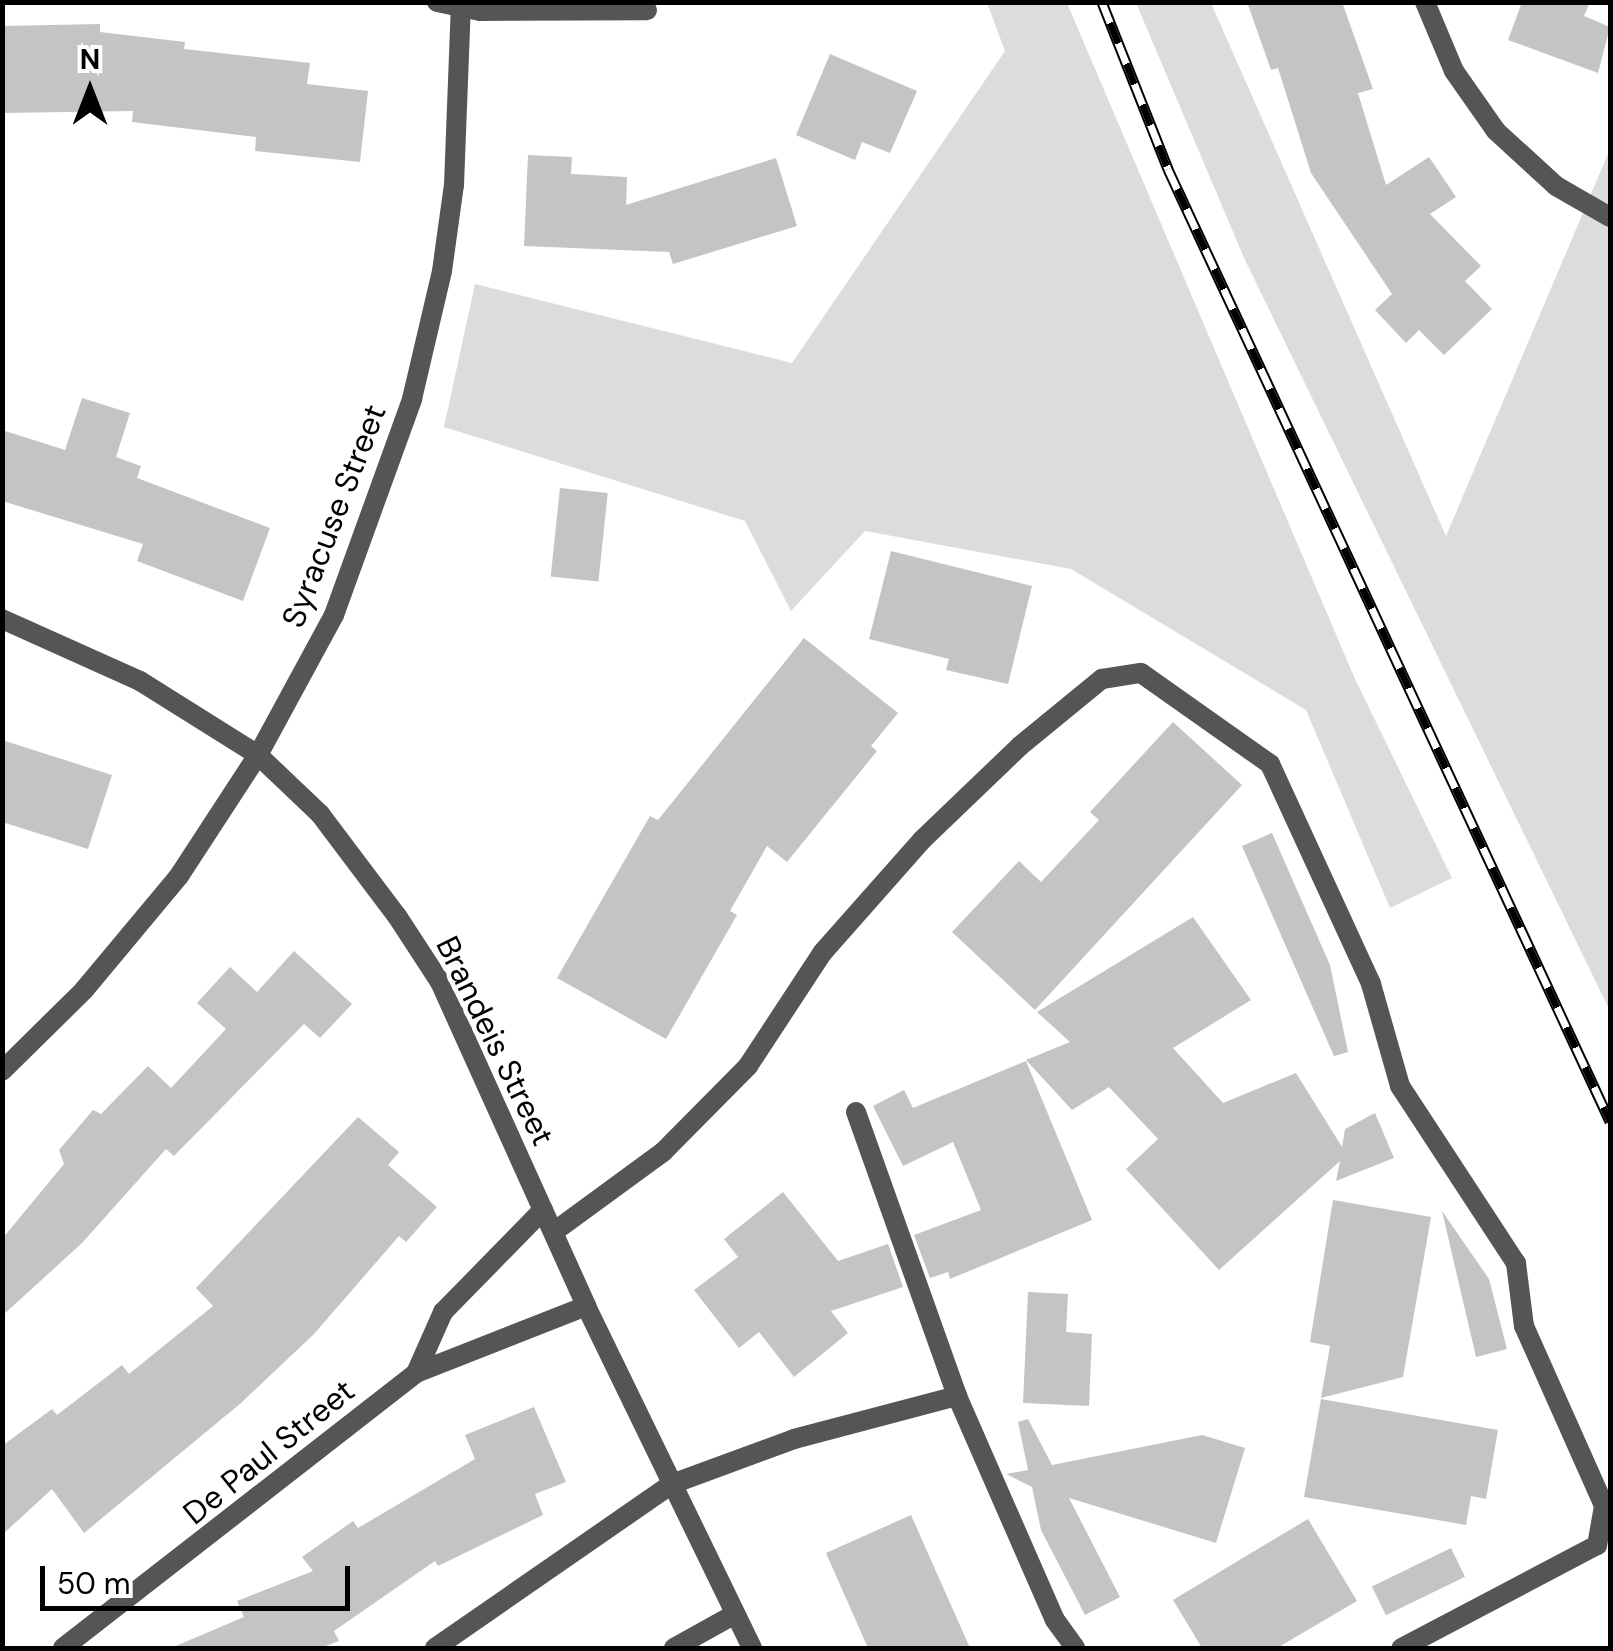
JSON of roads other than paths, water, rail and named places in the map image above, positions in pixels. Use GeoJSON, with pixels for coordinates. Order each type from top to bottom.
{"type":"FeatureCollection","features":[{"type":"Feature","properties":{"kind":"street"},"geometry":{"type":"LineString","coordinates":[[436,2],[646,10]]}},
{"type":"Feature","properties":{"kind":"street"},"geometry":{"type":"LineString","coordinates":[[1425,2],[1454,70],[1496,131],[1556,186],[1610,217]]}},
{"type":"Feature","properties":{"kind":"street","name":"Syracuse Street"},"geometry":{"type":"LineString","coordinates":[[2,1070],[84,990],[180,876],[258,755],[334,614],[412,399],[454,185],[461,4]]}},
{"type":"Feature","properties":{"kind":"street","name":"Brandeis Street"},"geometry":{"type":"LineString","coordinates":[[2,619],[140,681],[258,755],[320,814],[440,982],[586,1306],[752,1648]]}},
{"type":"Feature","properties":{"kind":"street"},"geometry":{"type":"LineString","coordinates":[[555,1231],[664,1152],[748,1066],[823,952],[922,840],[1020,746],[1102,679],[1142,673],[1270,764],[1371,984],[1400,1086],[1516,1263],[1524,1326],[1604,1506],[1596,1545],[1402,1648]]}},
{"type":"Feature","properties":{"kind":"street"},"geometry":{"type":"LineString","coordinates":[[856,1112],[957,1396],[1055,1620],[1074,1648]]}},
{"type":"Feature","properties":{"kind":"street","name":"De Paul Street"},"geometry":{"type":"LineString","coordinates":[[416,1373],[444,1312],[543,1210]]}},
{"type":"Feature","properties":{"kind":"street","name":"De Paul Street"},"geometry":{"type":"LineString","coordinates":[[63,1648],[416,1373],[586,1306]]}},
{"type":"Feature","properties":{"kind":"street"},"geometry":{"type":"LineString","coordinates":[[435,1648],[672,1484],[794,1439],[957,1396]]}},
{"type":"Feature","properties":{"kind":"street"},"geometry":{"type":"LineString","coordinates":[[674,1648],[735,1614]]}},
{"type":"Feature","properties":{"kind":"railway"},"geometry":{"type":"LineString","coordinates":[[1102,2],[1168,169],[1610,1121]]}}]}
